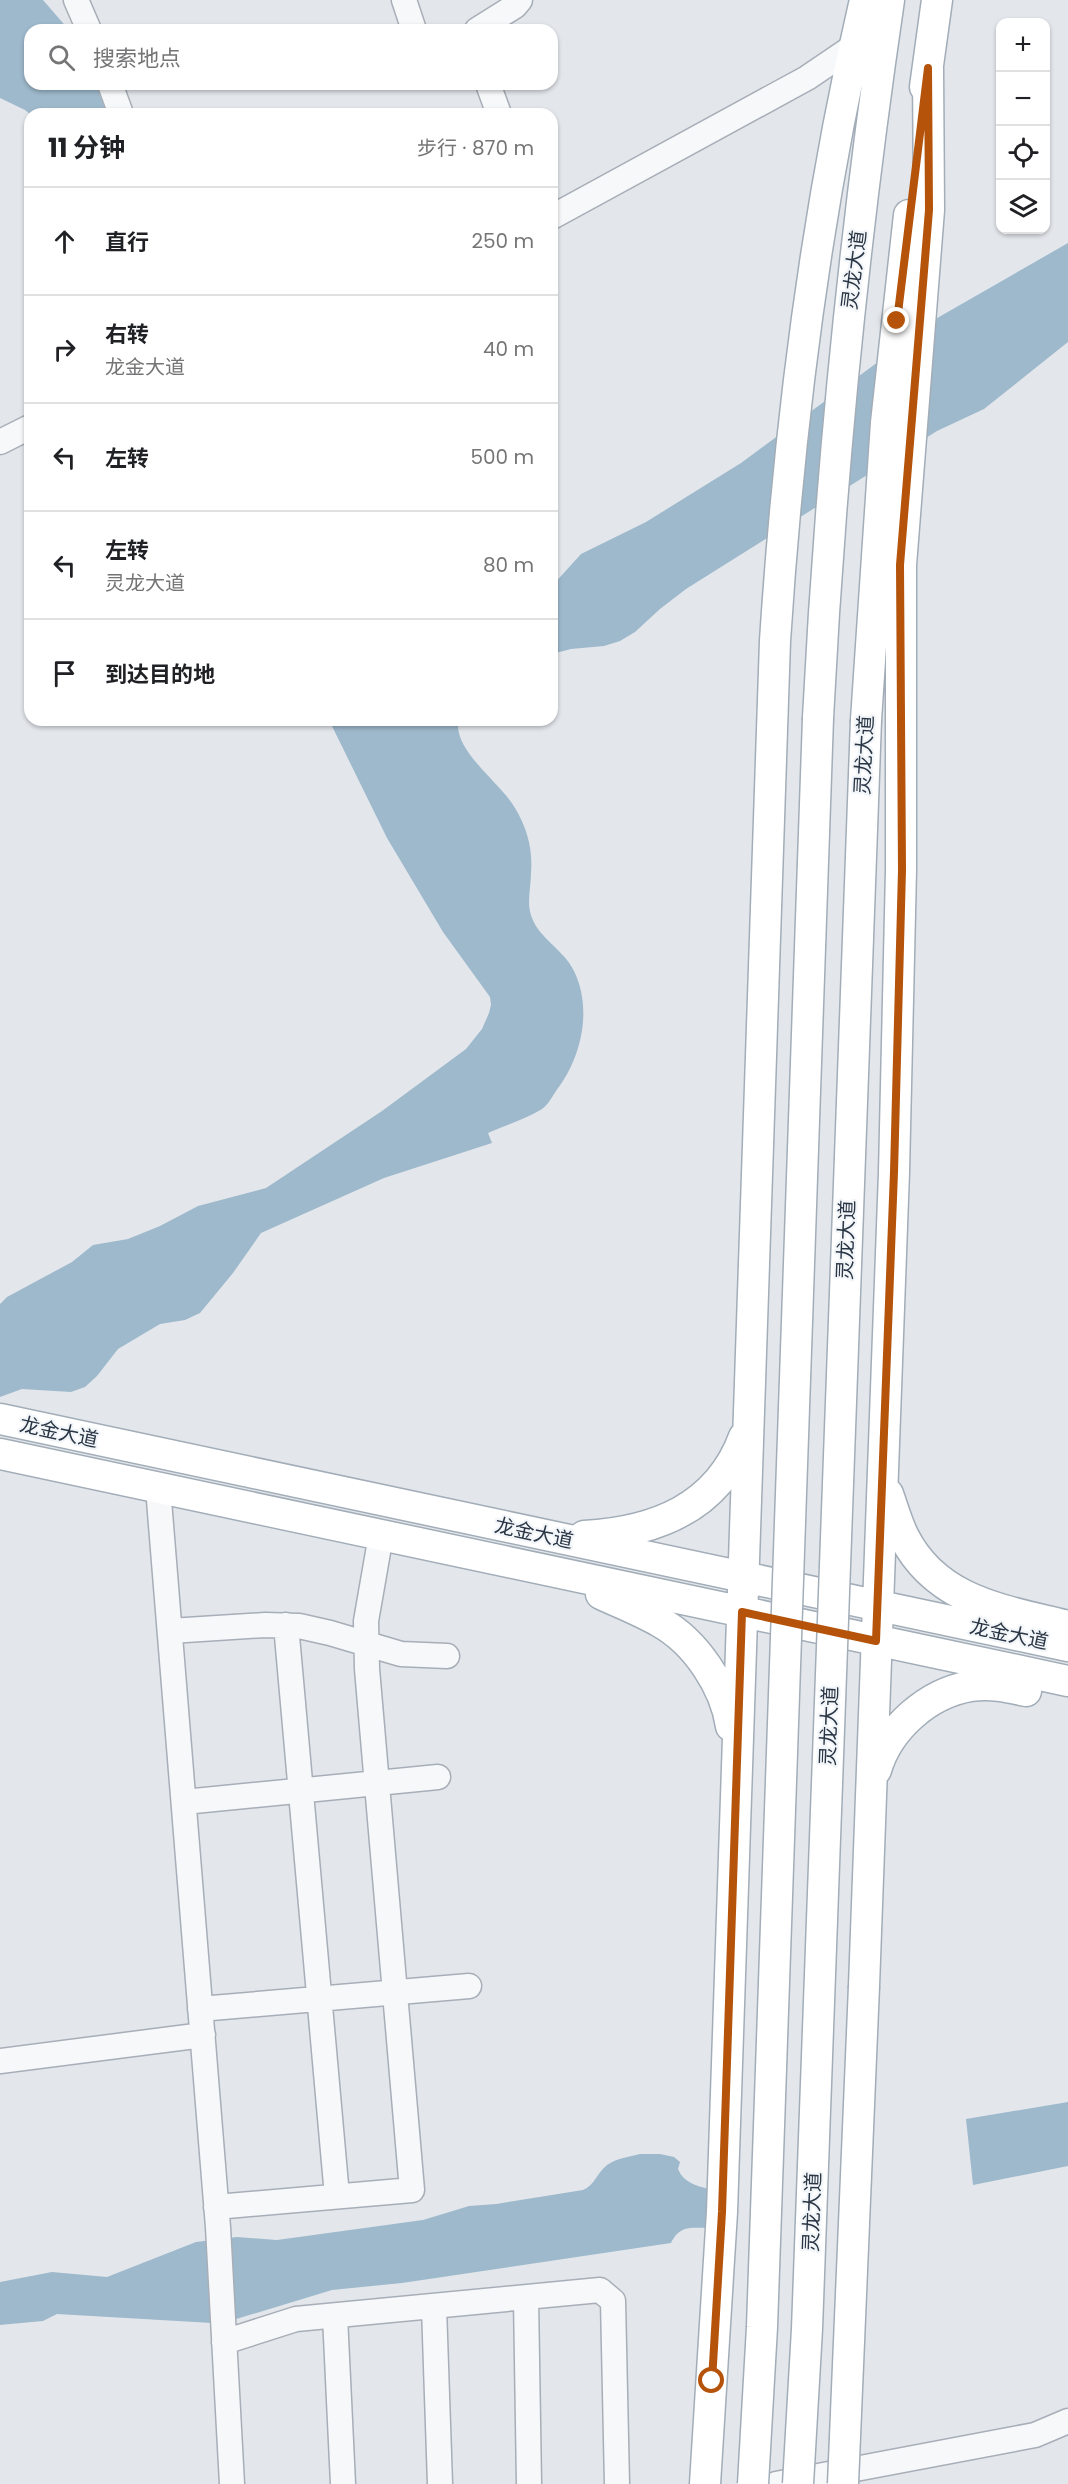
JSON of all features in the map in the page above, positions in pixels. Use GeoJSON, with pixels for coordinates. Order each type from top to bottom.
{"type":"FeatureCollection","features":[{"type":"Feature","properties":{"kind":"main road"},"geometry":{"type":"LineString","coordinates":[[705,2484],[714,2356],[724,2145],[777,618],[786,496],[803,346],[830,170],[865,0]]}},
{"type":"Feature","properties":{"kind":"main road","name":"灵龙大道"},"geometry":{"type":"LineString","coordinates":[[798,2484],[807,2329],[866,720],[886,423],[937,0]]}},
{"type":"Feature","properties":{"kind":"main road","name":"灵龙大道"},"geometry":{"type":"LineString","coordinates":[[753,2484],[763,2315],[818,718],[826,573],[848,323],[887,13]]}},
{"type":"Feature","properties":{"kind":"main road"},"geometry":{"type":"LineString","coordinates":[[843,2484],[878,1606],[902,870],[900,565],[929,210],[928,68]]}},
{"type":"Feature","properties":{"kind":"main road","name":"龙金大道"},"geometry":{"type":"LineString","coordinates":[[0,1419],[1068,1646]]}},
{"type":"Feature","properties":{"kind":"main road"},"geometry":{"type":"LineString","coordinates":[[558,1538],[624,1531],[674,1517],[690,1508],[711,1490],[728,1470],[744,1439],[748,1423]]}},
{"type":"Feature","properties":{"kind":"main road","name":"龙金大道"},"geometry":{"type":"LineString","coordinates":[[0,1455],[1068,1681]]}},
{"type":"Feature","properties":{"kind":"main road"},"geometry":{"type":"LineString","coordinates":[[882,1475],[904,1537],[924,1565],[938,1579],[976,1602],[1068,1626]]}},
{"type":"Feature","properties":{"kind":"main road"},"geometry":{"type":"LineString","coordinates":[[552,1572],[661,1622],[691,1647],[714,1679],[722,1697],[729,1716],[736,1769]]}},
{"type":"Feature","properties":{"kind":"main road"},"geometry":{"type":"LineString","coordinates":[[871,1797],[878,1763],[894,1734],[907,1719],[938,1698],[970,1686],[987,1685],[1068,1700]]}},
{"type":"Feature","properties":{"kind":"street"},"geometry":{"type":"LineString","coordinates":[[76,0],[86,24]]}},
{"type":"Feature","properties":{"kind":"street"},"geometry":{"type":"LineString","coordinates":[[404,0],[412,24]]}},
{"type":"Feature","properties":{"kind":"street"},"geometry":{"type":"LineString","coordinates":[[487,24],[516,6],[520,0]]}},
{"type":"Feature","properties":{"kind":"street"},"geometry":{"type":"LineString","coordinates":[[558,215],[807,78],[855,46],[887,13]]}},
{"type":"Feature","properties":{"kind":"street"},"geometry":{"type":"LineString","coordinates":[[112,90],[119,108]]}},
{"type":"Feature","properties":{"kind":"street"},"geometry":{"type":"LineString","coordinates":[[490,90],[497,108]]}},
{"type":"Feature","properties":{"kind":"street"},"geometry":{"type":"LineString","coordinates":[[0,442],[24,430]]}},
{"type":"Feature","properties":{"kind":"street"},"geometry":{"type":"LineString","coordinates":[[158,1488],[217,2217],[232,2484]]}},
{"type":"Feature","properties":{"kind":"street"},"geometry":{"type":"LineString","coordinates":[[217,2217],[337,2196],[412,2190],[376,1783],[367,1644],[366,1621],[381,1535]]}},
{"type":"Feature","properties":{"kind":"street"},"geometry":{"type":"LineString","coordinates":[[170,1631],[286,1625],[315,1629],[401,1654],[447,1656]]}},
{"type":"Feature","properties":{"kind":"street"},"geometry":{"type":"LineString","coordinates":[[286,1625],[337,2196]]}},
{"type":"Feature","properties":{"kind":"street"},"geometry":{"type":"LineString","coordinates":[[184,1802],[438,1777]]}},
{"type":"Feature","properties":{"kind":"street"},"geometry":{"type":"LineString","coordinates":[[200,2008],[469,1986]]}},
{"type":"Feature","properties":{"kind":"street"},"geometry":{"type":"LineString","coordinates":[[0,2061],[202,2035]]}},
{"type":"Feature","properties":{"kind":"street"},"geometry":{"type":"LineString","coordinates":[[224,2335],[296,2319],[600,2290],[613,2301],[616,2484]]}},
{"type":"Feature","properties":{"kind":"street"},"geometry":{"type":"LineString","coordinates":[[526,2298],[529,2484]]}},
{"type":"Feature","properties":{"kind":"street"},"geometry":{"type":"LineString","coordinates":[[434,2307],[440,2484]]}},
{"type":"Feature","properties":{"kind":"street"},"geometry":{"type":"LineString","coordinates":[[335,2316],[343,2484]]}},
{"type":"Feature","properties":{"kind":"street"},"geometry":{"type":"LineString","coordinates":[[776,2484],[1035,2435],[1068,2421]]}},
{"type":"Feature","properties":{"kind":"water"},"geometry":{"type":"Polygon","coordinates":[[[0,0],[43,0],[64,24],[24,24],[24,90],[98,90],[105,108],[24,110],[0,98],[0,0]]]}},
{"type":"Feature","properties":{"kind":"water"},"geometry":{"type":"Polygon","coordinates":[[[1068,243],[1068,342],[984,409],[937,431],[686,589],[635,632],[620,641],[604,646],[558,652],[558,579],[581,554],[646,522],[741,463],[939,317],[1068,243]]]}},
{"type":"Feature","properties":{"kind":"water"},"geometry":{"type":"Polygon","coordinates":[[[332,726],[458,726],[459,734],[471,756],[508,798],[519,816],[530,847],[530,913],[541,932],[570,964],[580,986],[583,1002],[582,1034],[572,1064],[550,1101],[529,1116],[488,1133],[492,1143],[384,1178],[261,1233],[233,1273],[200,1313],[185,1320],[160,1324],[118,1349],[97,1376],[85,1387],[71,1392],[22,1389],[0,1397],[0,1304],[7,1297],[72,1262],[93,1245],[128,1239],[160,1226],[198,1206],[266,1188],[382,1111],[466,1049],[482,1029],[491,1005],[490,997],[443,932],[387,838],[332,726]]]}},
{"type":"Feature","properties":{"kind":"water"},"geometry":{"type":"Polygon","coordinates":[[[1068,2102],[1068,2166],[973,2185],[966,2119],[1068,2102]]]}},
{"type":"Feature","properties":{"kind":"water"},"geometry":{"type":"Polygon","coordinates":[[[640,2154],[674,2157],[680,2162],[678,2169],[683,2177],[695,2185],[709,2189],[708,2228],[682,2230],[671,2243],[402,2283],[332,2290],[233,2320],[212,2323],[57,2314],[43,2321],[0,2325],[0,2282],[52,2272],[107,2277],[196,2242],[237,2237],[277,2240],[423,2220],[469,2206],[583,2190],[590,2186],[607,2165],[619,2159],[640,2154]]]}},
{"type":"Feature","properties":{"kind":"route"},"geometry":{"type":"LineString","coordinates":[[712,2381],[722,2212],[742,1612],[876,1641],[894,1172],[902,870],[900,565],[929,210],[928,68],[897,321]]}}]}
